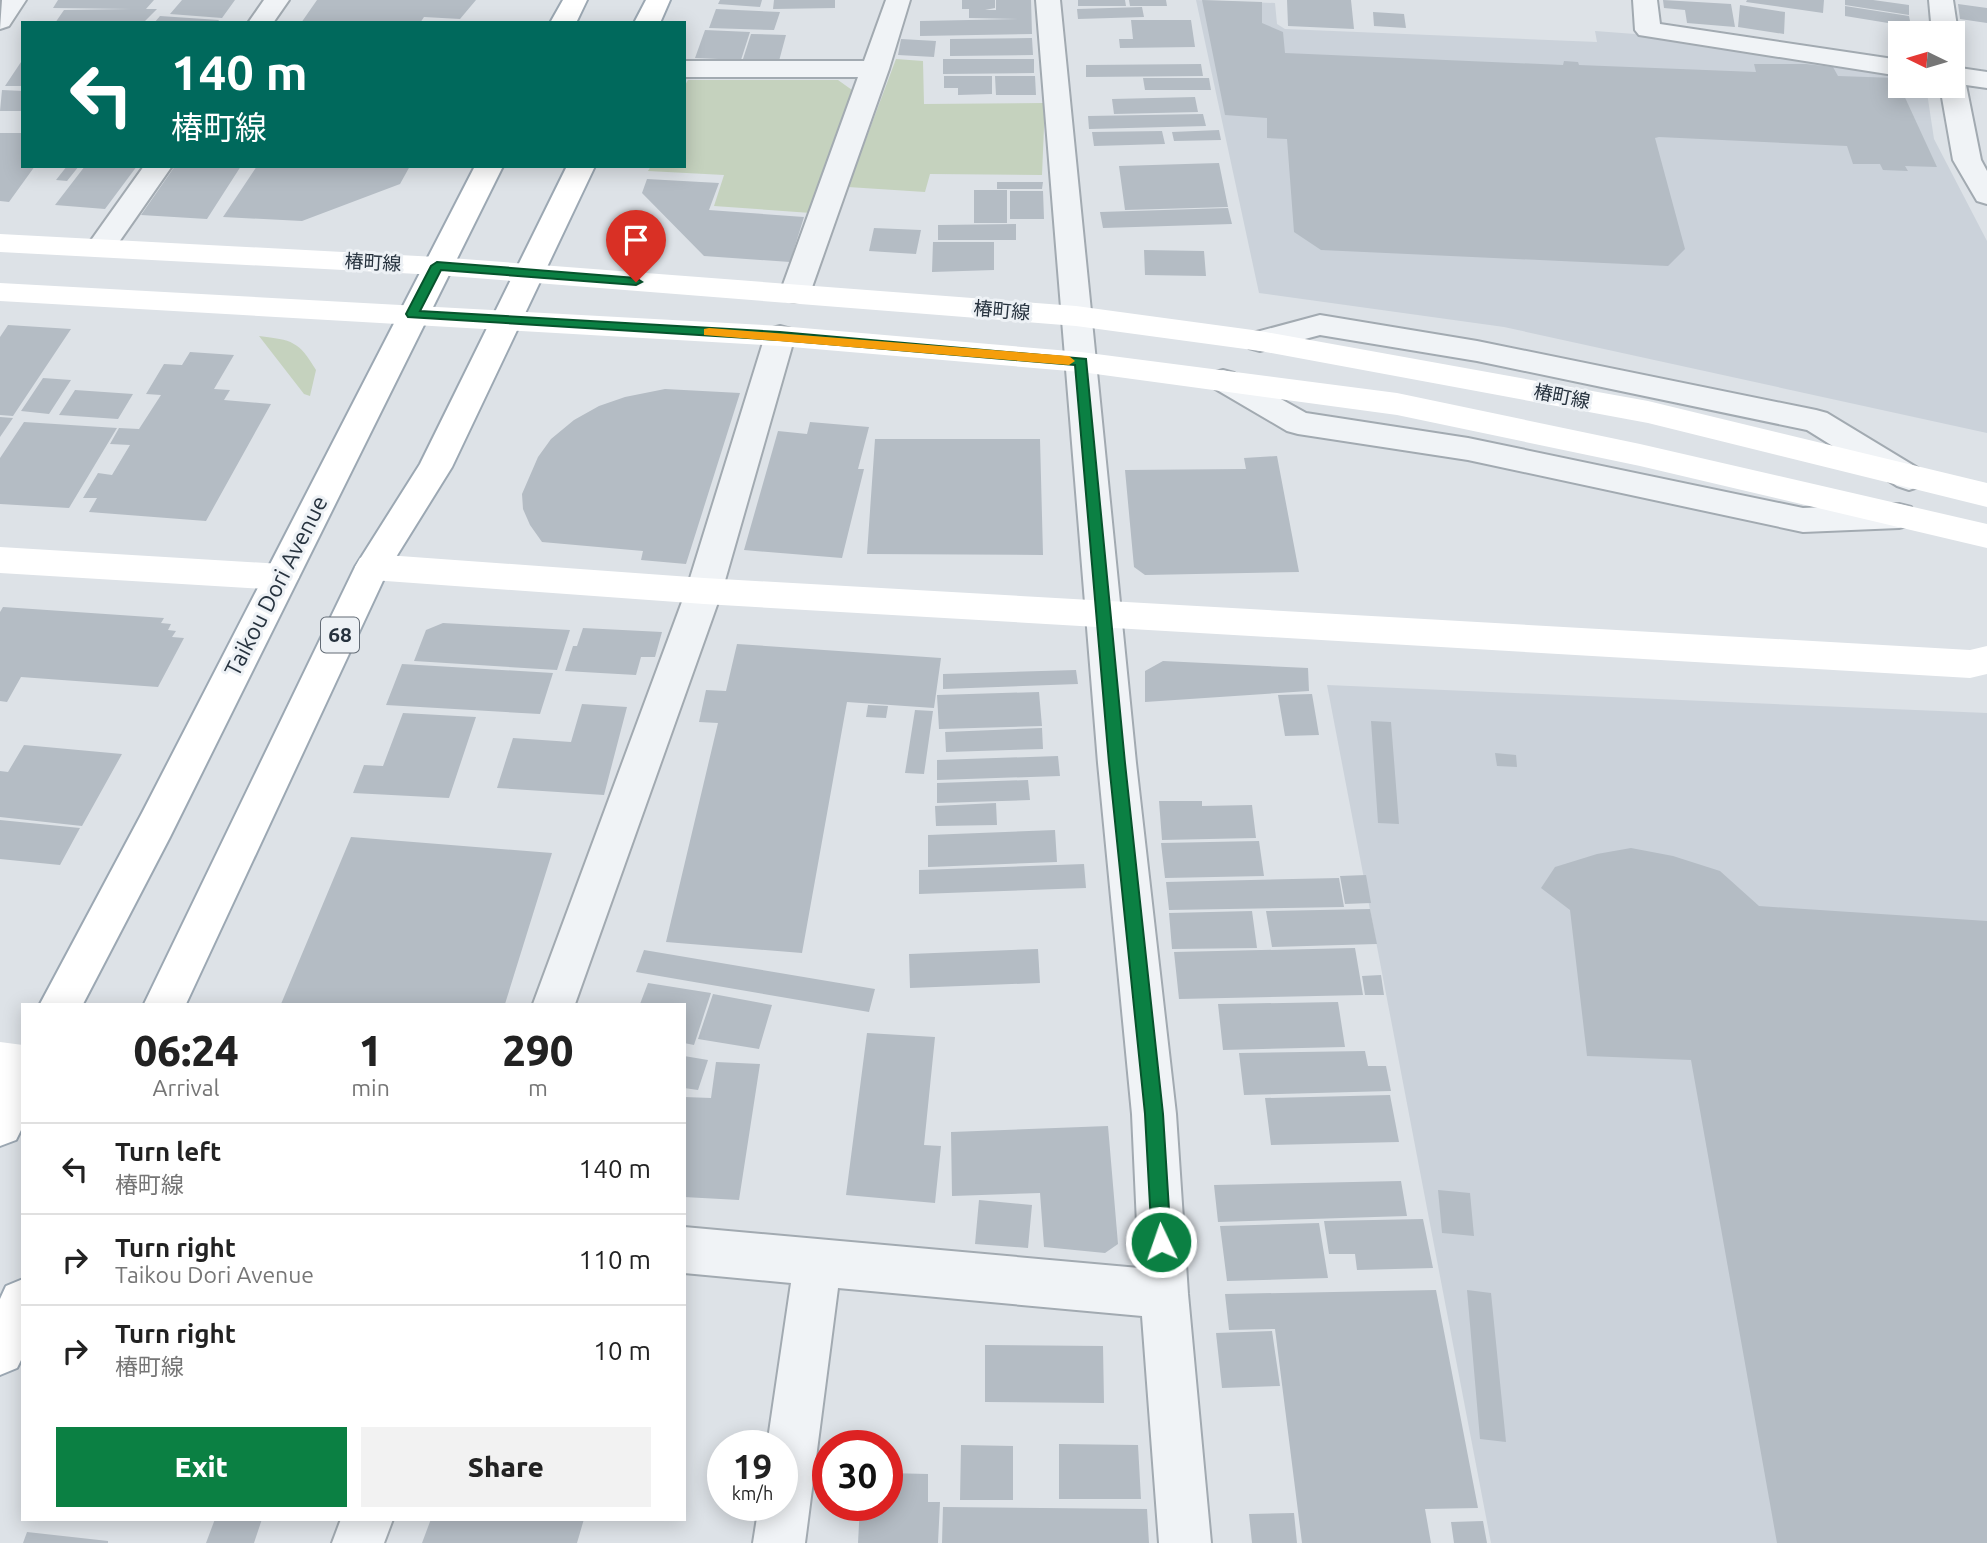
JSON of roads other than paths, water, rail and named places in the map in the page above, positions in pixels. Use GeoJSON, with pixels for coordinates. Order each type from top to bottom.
{"type":"FeatureCollection","features":[{"type":"Feature","properties":{"kind":"street"},"geometry":{"type":"LineString","coordinates":[[0,21],[14,0]]}},
{"type":"Feature","properties":{"kind":"street"},"geometry":{"type":"LineString","coordinates":[[261,21],[277,0]]}},
{"type":"Feature","properties":{"kind":"street"},"geometry":{"type":"LineString","coordinates":[[564,21],[575,0]]}},
{"type":"Feature","properties":{"kind":"street"},"geometry":{"type":"LineString","coordinates":[[648,21],[658,0]]}},
{"type":"Feature","properties":{"kind":"street"},"geometry":{"type":"LineString","coordinates":[[795,293],[876,69],[898,0]]}},
{"type":"Feature","properties":{"kind":"street"},"geometry":{"type":"LineString","coordinates":[[1048,0],[1104,613],[1154,1114],[1164,1294],[1185,1543]]}},
{"type":"Feature","properties":{"kind":"street"},"geometry":{"type":"LineString","coordinates":[[1646,0],[1648,30],[1888,66]]}},
{"type":"Feature","properties":{"kind":"street"},"geometry":{"type":"LineString","coordinates":[[1941,0],[1944,21]]}},
{"type":"Feature","properties":{"kind":"street"},"geometry":{"type":"LineString","coordinates":[[686,69],[876,69]]}},
{"type":"Feature","properties":{"kind":"street"},"geometry":{"type":"LineString","coordinates":[[1965,77],[1987,80]]}},
{"type":"Feature","properties":{"kind":"street"},"geometry":{"type":"LineString","coordinates":[[1956,98],[1967,160],[1987,195]]}},
{"type":"Feature","properties":{"kind":"street"},"geometry":{"type":"LineString","coordinates":[[102,246],[157,168]]}},
{"type":"Feature","properties":{"kind":"street","name":"Taikou Dori Avenue"},"geometry":{"type":"LineString","coordinates":[[62,1003],[282,577],[412,314],[488,168]]}},
{"type":"Feature","properties":{"kind":"street","name":"68"},"geometry":{"type":"LineString","coordinates":[[165,1003],[373,567],[435,467],[508,321],[579,168]]}},
{"type":"Feature","properties":{"kind":"street","name":"椿町線"},"geometry":{"type":"LineString","coordinates":[[0,243],[102,246],[437,266],[795,293],[1076,316],[1260,341],[1320,325],[1477,351],[1816,421],[1909,478],[1987,495]]}},
{"type":"Feature","properties":{"kind":"street","name":"椿町線"},"geometry":{"type":"LineString","coordinates":[[0,292],[780,336],[1081,362],[1223,380],[1298,423],[1468,449],[1803,520],[1899,516],[1987,536]]}},
{"type":"Feature","properties":{"kind":"street"},"geometry":{"type":"LineString","coordinates":[[554,1003],[704,591],[780,336]]}},
{"type":"Feature","properties":{"kind":"street"},"geometry":{"type":"LineString","coordinates":[[0,560],[282,577]]}},
{"type":"Feature","properties":{"kind":"street"},"geometry":{"type":"LineString","coordinates":[[373,567],[704,591],[1981,663]]}},
{"type":"Feature","properties":{"kind":"street"},"geometry":{"type":"LineString","coordinates":[[0,1062],[21,1065]]}},
{"type":"Feature","properties":{"kind":"street"},"geometry":{"type":"LineString","coordinates":[[0,1125],[21,1083]]}},
{"type":"Feature","properties":{"kind":"street"},"geometry":{"type":"LineString","coordinates":[[686,1250],[1164,1294]]}},
{"type":"Feature","properties":{"kind":"street"},"geometry":{"type":"LineString","coordinates":[[779,1543],[818,1263]]}},
{"type":"Feature","properties":{"kind":"street"},"geometry":{"type":"LineString","coordinates":[[0,1351],[21,1307]]}},
{"type":"Feature","properties":{"kind":"street"},"geometry":{"type":"LineString","coordinates":[[358,1543],[366,1521]]}}]}
